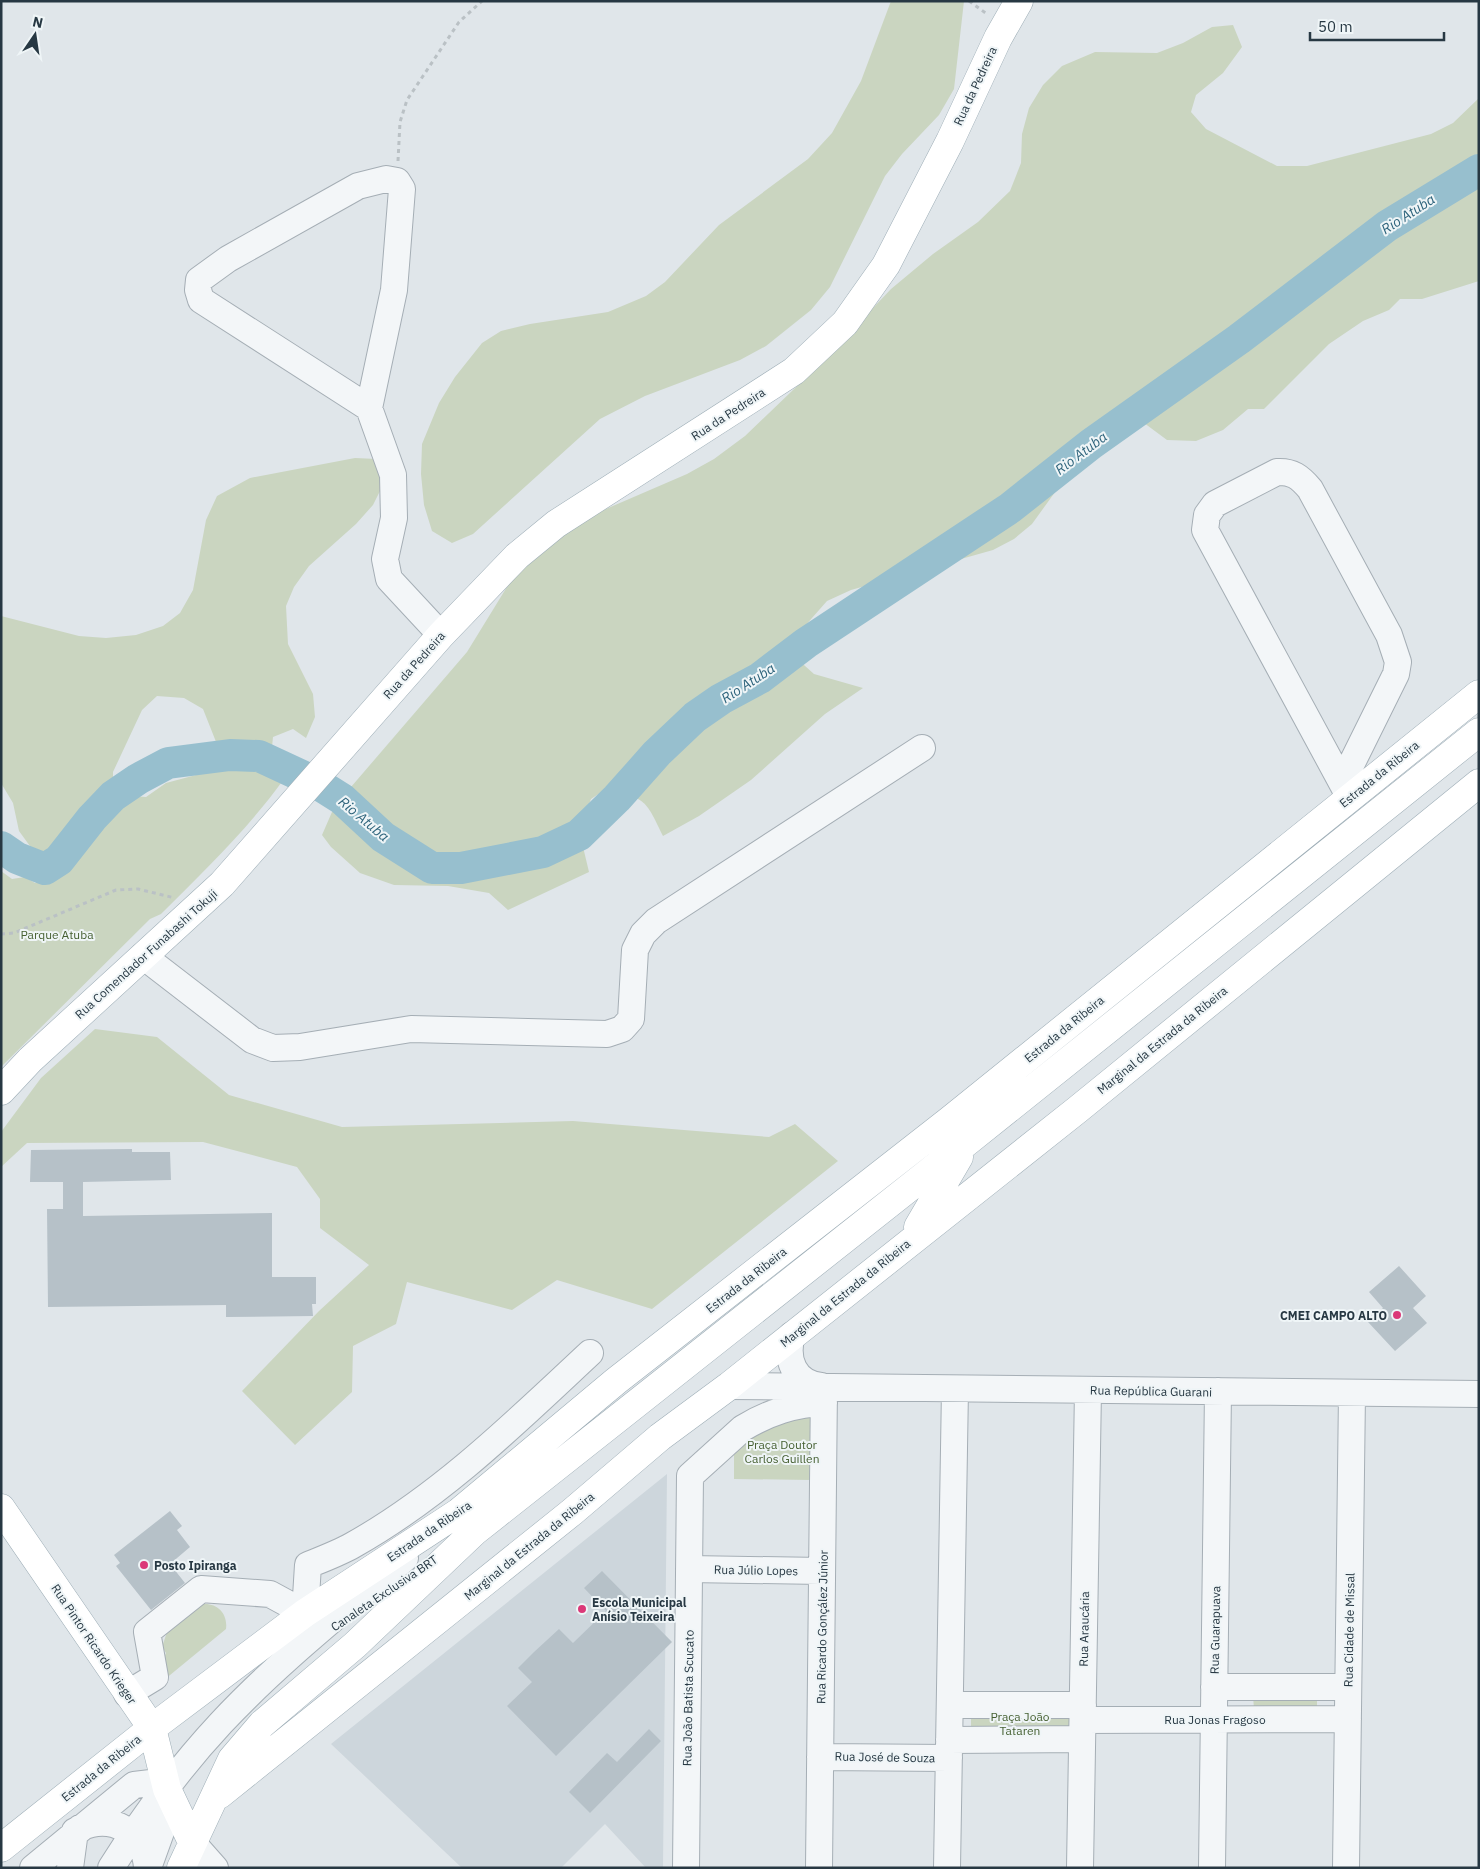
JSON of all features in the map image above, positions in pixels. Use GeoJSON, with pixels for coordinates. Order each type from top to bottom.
{"type":"FeatureCollection","features":[{"type":"Feature","properties":{"kind":"main road","name":"Rua da Pedreira"},"geometry":{"type":"LineString","coordinates":[[286,813],[340,747],[441,635],[517,556],[556,524],[794,371],[845,323],[890,256],[950,141],[998,38],[1019,1]]}},
{"type":"Feature","properties":{"kind":"main road","name":"Estrada da Ribeira"},"geometry":{"type":"LineString","coordinates":[[181,1868],[210,1801],[232,1759],[262,1724],[355,1646],[466,1522],[616,1381],[950,1120],[1346,790],[1479,694]]}},
{"type":"Feature","properties":{"kind":"main road","name":"Estrada da Ribeira"},"geometry":{"type":"LineString","coordinates":[[1,1848],[152,1728],[305,1613],[466,1522],[967,1142],[1479,732]]}},
{"type":"Feature","properties":{"kind":"main road","name":"Marginal da Estrada da Ribeira"},"geometry":{"type":"LineString","coordinates":[[210,1801],[572,1512],[660,1437],[729,1386],[1076,1110],[1478,785]]}},
{"type":"Feature","properties":{"kind":"main road","name":"Rua Comendador Funabashi Tokuji"},"geometry":{"type":"LineString","coordinates":[[1,1091],[30,1060],[199,907],[286,813]]}},
{"type":"Feature","properties":{"kind":"main road"},"geometry":{"type":"LineString","coordinates":[[909,1241],[967,1142]]}},
{"type":"Feature","properties":{"kind":"main road","name":"Rua Pintor Ricardo Krieger"},"geometry":{"type":"LineString","coordinates":[[1,1508],[152,1728],[167,1789],[192,1842]]}},
{"type":"Feature","properties":{"kind":"street"},"geometry":{"type":"LineString","coordinates":[[369,408],[201,300],[198,290],[199,280],[228,259],[358,186],[386,179],[397,181],[402,189],[394,290],[369,408],[393,475],[394,518],[385,560],[388,579],[441,635]]}},
{"type":"Feature","properties":{"kind":"street"},"geometry":{"type":"LineString","coordinates":[[1277,472],[1295,475],[1310,489],[1389,635],[1398,662],[1396,674],[1346,790],[1204,530],[1207,515],[1215,504],[1277,472]]}},
{"type":"Feature","properties":{"kind":"street"},"geometry":{"type":"LineString","coordinates":[[143,956],[252,1040],[274,1048],[300,1047],[411,1030],[607,1034],[622,1029],[631,1020],[635,950],[643,934],[656,921],[922,748]]}},
{"type":"Feature","properties":{"kind":"street","name":"Rua República Guarani"},"geometry":{"type":"LineString","coordinates":[[792,1335],[788,1347],[789,1359],[794,1371],[802,1379],[814,1385],[824,1395]]}},
{"type":"Feature","properties":{"kind":"street"},"geometry":{"type":"LineString","coordinates":[[127,1694],[155,1677],[148,1632],[201,1589],[270,1594],[305,1613],[308,1565],[357,1542],[420,1500],[489,1446],[590,1353]]}},
{"type":"Feature","properties":{"kind":"street","name":"Rua República Guarani"},"geometry":{"type":"LineString","coordinates":[[729,1386],[824,1395],[955,1388],[1479,1394]]}},
{"type":"Feature","properties":{"kind":"street"},"geometry":{"type":"LineString","coordinates":[[947,1868],[955,1388]]}},
{"type":"Feature","properties":{"kind":"street","name":"Rua Araucária"},"geometry":{"type":"LineString","coordinates":[[1080,1868],[1088,1390]]}},
{"type":"Feature","properties":{"kind":"street","name":"Rua Guarapuava"},"geometry":{"type":"LineString","coordinates":[[1212,1868],[1218,1391]]}},
{"type":"Feature","properties":{"kind":"street","name":"Rua Cidade de Missal"},"geometry":{"type":"LineString","coordinates":[[1346,1868],[1352,1393]]}},
{"type":"Feature","properties":{"kind":"street","name":"Rua João Batista Scucato"},"geometry":{"type":"LineString","coordinates":[[686,1868],[690,1476],[743,1428],[753,1422],[824,1395]]}},
{"type":"Feature","properties":{"kind":"street","name":"Rua Ricardo Gonçález Júnior"},"geometry":{"type":"LineString","coordinates":[[819,1868],[824,1395]]}},
{"type":"Feature","properties":{"kind":"street","name":"Canaleta Exclusiva BRT"},"geometry":{"type":"LineString","coordinates":[[111,1868],[133,1834],[167,1789],[221,1723],[293,1654],[466,1522]]}},
{"type":"Feature","properties":{"kind":"street","name":"Rua Júlio Lopes"},"geometry":{"type":"LineString","coordinates":[[689,1569],[822,1570]]}},
{"type":"Feature","properties":{"kind":"street"},"geometry":{"type":"LineString","coordinates":[[1214,1687],[1348,1687]]}},
{"type":"Feature","properties":{"kind":"street","name":"Rua Jonas Fragoso"},"geometry":{"type":"LineString","coordinates":[[950,1705],[1083,1721],[1348,1719]]}},
{"type":"Feature","properties":{"kind":"street","name":"Rua José de Souza"},"geometry":{"type":"LineString","coordinates":[[820,1757],[949,1749],[1083,1721]]}},
{"type":"Feature","properties":{"kind":"street"},"geometry":{"type":"LineString","coordinates":[[33,1868],[75,1831],[134,1785],[151,1783],[167,1789],[162,1829],[148,1868]]}},
{"type":"Feature","properties":{"kind":"street"},"geometry":{"type":"LineString","coordinates":[[75,1831],[89,1824],[104,1822],[119,1825],[133,1834],[144,1850],[148,1868]]}},
{"type":"Feature","properties":{"kind":"street"},"geometry":{"type":"LineString","coordinates":[[70,1868],[75,1831]]}},
{"type":"Feature","properties":{"kind":"street","name":"Canaleta Exclusiva BRT"},"geometry":{"type":"LineString","coordinates":[[90,1868],[133,1834]]}},
{"type":"Feature","properties":{"kind":"street"},"geometry":{"type":"LineString","coordinates":[[192,1842],[214,1868]]}},
{"type":"Feature","properties":{"kind":"street"},"geometry":{"type":"LineString","coordinates":[[166,1868],[175,1868]]}},
{"type":"Feature","properties":{"kind":"path"},"geometry":{"type":"LineString","coordinates":[[397,181],[400,122],[407,100],[459,22],[482,1]]}},
{"type":"Feature","properties":{"kind":"path"},"geometry":{"type":"LineString","coordinates":[[1,934],[14,933],[116,890],[138,889],[168,896],[199,907]]}},
{"type":"Feature","properties":{"kind":"shaded area","name":"Escola Municipal Anísio Teixeira"},"geometry":{"type":"Polygon","coordinates":[[[667,1474],[663,1868],[646,1868],[605,1824],[561,1868],[462,1868],[331,1744],[667,1474]]]}},
{"type":"Feature","properties":{"kind":"green space"},"geometry":{"type":"Polygon","coordinates":[[[891,1],[964,1],[954,89],[939,115],[902,154],[885,176],[830,287],[811,310],[766,346],[740,360],[645,396],[600,419],[473,534],[452,543],[432,531],[424,505],[421,474],[422,444],[439,403],[455,377],[482,343],[501,331],[530,324],[608,312],[646,296],[665,282],[719,225],[808,159],[832,133],[861,81],[891,1]]]}},
{"type":"Feature","properties":{"kind":"green space"},"geometry":{"type":"Polygon","coordinates":[[[1233,25],[1242,47],[1223,73],[1196,95],[1191,112],[1206,129],[1277,166],[1307,166],[1431,134],[1453,123],[1479,98],[1479,281],[1422,299],[1400,299],[1389,310],[1363,321],[1329,344],[1264,409],[1248,409],[1223,430],[1196,441],[1167,440],[1136,417],[1108,417],[1085,433],[1058,488],[1032,524],[1014,539],[993,550],[851,590],[827,601],[797,635],[795,657],[814,674],[863,688],[825,714],[751,780],[699,816],[663,836],[652,814],[642,802],[628,795],[603,791],[591,799],[579,830],[589,872],[508,910],[489,893],[448,886],[394,885],[360,873],[331,847],[322,835],[332,812],[351,787],[467,652],[521,564],[592,515],[687,474],[714,459],[745,436],[818,366],[891,289],[933,254],[978,222],[1010,191],[1021,163],[1022,134],[1029,108],[1043,85],[1062,66],[1095,52],[1157,53],[1183,43],[1212,27],[1233,25]]]}},
{"type":"Feature","properties":{"kind":"green space","name":"Parque Atuba"},"geometry":{"type":"Polygon","coordinates":[[[355,458],[377,459],[385,481],[373,505],[356,524],[309,566],[294,587],[286,606],[288,644],[313,694],[315,717],[306,738],[293,729],[273,737],[270,767],[281,771],[284,779],[241,832],[161,914],[150,919],[1,1067],[1,871],[12,879],[25,877],[35,883],[42,880],[33,875],[35,853],[19,831],[13,803],[1,783],[1,616],[79,636],[106,638],[136,635],[163,626],[180,613],[193,590],[206,520],[217,496],[250,478],[355,458]],[[157,696],[142,710],[113,772],[113,789],[119,802],[132,796],[146,797],[166,783],[226,767],[203,709],[184,698],[157,696]]]}},
{"type":"Feature","properties":{"kind":"green space"},"geometry":{"type":"Polygon","coordinates":[[[95,1029],[157,1037],[229,1095],[342,1127],[573,1121],[769,1137],[795,1124],[838,1161],[652,1309],[557,1280],[512,1310],[407,1282],[396,1324],[353,1346],[352,1392],[295,1445],[242,1391],[319,1311],[369,1265],[320,1228],[320,1199],[297,1167],[203,1142],[27,1143],[1,1167],[1,1132],[41,1078],[95,1029]]]}},
{"type":"Feature","properties":{"kind":"green space","name":"Praça Doutor Carlos Guillen"},"geometry":{"type":"Polygon","coordinates":[[[812,1411],[811,1480],[734,1479],[734,1455],[763,1425],[812,1411]]]}},
{"type":"Feature","properties":{"kind":"green space"},"geometry":{"type":"Polygon","coordinates":[[[203,1604],[213,1605],[221,1610],[224,1614],[226,1629],[164,1680],[163,1660],[166,1653],[162,1647],[167,1632],[203,1604]]]}},
{"type":"Feature","properties":{"kind":"green space"},"geometry":{"type":"Polygon","coordinates":[[[1317,1694],[1317,1708],[1254,1709],[1253,1696],[1317,1694]]]}},
{"type":"Feature","properties":{"kind":"green space","name":"Praça João Tataren"},"geometry":{"type":"Polygon","coordinates":[[[971,1709],[1070,1709],[1070,1736],[971,1736],[971,1709]]]}},
{"type":"Feature","properties":{"kind":"building"},"geometry":{"type":"Polygon","coordinates":[[[132,1149],[132,1152],[170,1152],[171,1180],[83,1182],[83,1216],[272,1213],[272,1277],[316,1277],[316,1304],[312,1304],[313,1316],[226,1317],[226,1305],[48,1307],[47,1209],[63,1209],[63,1182],[30,1182],[31,1150],[132,1149]]]}},
{"type":"Feature","properties":{"kind":"building","name":"CMEI CAMPO ALTO"},"geometry":{"type":"Polygon","coordinates":[[[1399,1266],[1426,1296],[1413,1308],[1427,1323],[1395,1351],[1368,1322],[1383,1308],[1369,1292],[1399,1266]]]}},
{"type":"Feature","properties":{"kind":"building","name":"Posto Ipiranga"},"geometry":{"type":"Polygon","coordinates":[[[170,1511],[182,1526],[177,1530],[190,1547],[170,1564],[185,1583],[151,1610],[116,1566],[120,1563],[114,1555],[170,1511]]]}},
{"type":"Feature","properties":{"kind":"building"},"geometry":{"type":"Polygon","coordinates":[[[602,1571],[672,1642],[556,1756],[507,1706],[532,1682],[518,1668],[534,1652],[559,1629],[573,1643],[606,1611],[584,1588],[602,1571]]]}},
{"type":"Feature","properties":{"kind":"building"},"geometry":{"type":"Polygon","coordinates":[[[649,1729],[661,1741],[590,1813],[569,1792],[607,1753],[617,1762],[649,1729]]]}},
{"type":"Feature","properties":{"kind":"waterway","name":"Rio Atuba"},"geometry":{"type":"LineString","coordinates":[[1,847],[17,858],[45,869],[59,860],[92,818],[113,796],[138,779],[168,763],[230,755],[259,756],[315,782],[342,799],[383,837],[432,868],[461,868],[543,852],[579,835],[617,798],[657,753],[695,717],[721,699],[760,678],[806,643],[1010,508],[1091,444],[1239,339],[1387,226],[1479,170]]}},
{"type":"Feature","properties":{"kind":"place","name":"CMEI CAMPO ALTO"},"geometry":{"type":"Point","coordinates":[1397,1315]}},
{"type":"Feature","properties":{"kind":"place","name":"Posto Ipiranga"},"geometry":{"type":"Point","coordinates":[144,1565]}},
{"type":"Feature","properties":{"kind":"place","name":"Escola Municipal Anísio Teixeira"},"geometry":{"type":"Point","coordinates":[582,1609]}}]}
